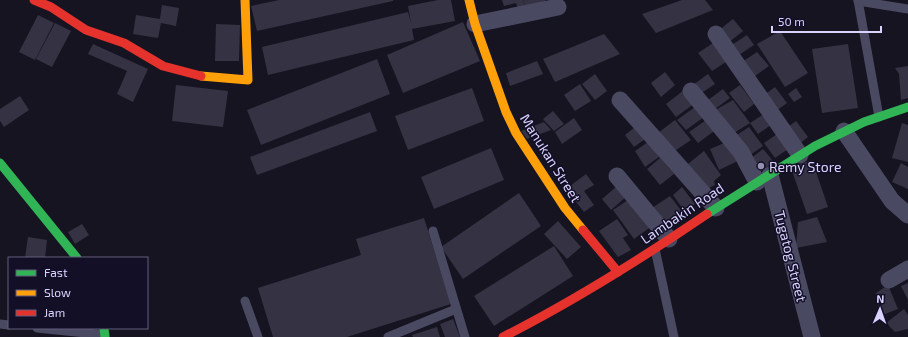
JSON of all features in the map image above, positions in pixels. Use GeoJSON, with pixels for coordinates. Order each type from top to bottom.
{"type":"FeatureCollection","features":[{"type":"Feature","properties":{"kind":"street"},"geometry":{"type":"LineString","coordinates":[[34,0],[51,7],[86,30],[124,43],[163,66],[185,73],[216,78],[248,80],[245,0]]}},
{"type":"Feature","properties":{"kind":"street","name":"Manukan Street"},"geometry":{"type":"LineString","coordinates":[[469,0],[475,24],[506,112],[516,133],[565,208],[618,272]]}},
{"type":"Feature","properties":{"kind":"street"},"geometry":{"type":"LineString","coordinates":[[475,24],[558,7]]}},
{"type":"Feature","properties":{"kind":"street"},"geometry":{"type":"LineString","coordinates":[[716,34],[800,155]]}},
{"type":"Feature","properties":{"kind":"street","name":"Tugatog Street"},"geometry":{"type":"LineString","coordinates":[[691,91],[763,178],[812,337]]}},
{"type":"Feature","properties":{"kind":"street"},"geometry":{"type":"LineString","coordinates":[[620,100],[716,208]]}},
{"type":"Feature","properties":{"kind":"street","name":"Lambakin Road"},"geometry":{"type":"LineString","coordinates":[[503,337],[551,313],[618,272],[800,155],[844,132],[879,117],[908,107]]}},
{"type":"Feature","properties":{"kind":"street"},"geometry":{"type":"LineString","coordinates":[[844,132],[892,201],[908,215]]}},
{"type":"Feature","properties":{"kind":"street"},"geometry":{"type":"LineString","coordinates":[[0,163],[17,187],[61,236],[76,257]]}},
{"type":"Feature","properties":{"kind":"street"},"geometry":{"type":"LineString","coordinates":[[617,176],[662,244]]}},
{"type":"Feature","properties":{"kind":"street"},"geometry":{"type":"LineString","coordinates":[[889,280],[908,269]]}},
{"type":"Feature","properties":{"kind":"lane"},"geometry":{"type":"LineString","coordinates":[[879,117],[858,0],[908,10]]}},
{"type":"Feature","properties":{"kind":"lane"},"geometry":{"type":"LineString","coordinates":[[433,231],[465,337]]}},
{"type":"Feature","properties":{"kind":"lane"},"geometry":{"type":"LineString","coordinates":[[662,244],[674,337]]}},
{"type":"Feature","properties":{"kind":"lane"},"geometry":{"type":"LineString","coordinates":[[245,301],[258,337]]}},
{"type":"Feature","properties":{"kind":"lane"},"geometry":{"type":"LineString","coordinates":[[388,337],[456,309]]}},
{"type":"Feature","properties":{"kind":"lane"},"geometry":{"type":"LineString","coordinates":[[51,329],[105,333]]}},
{"type":"Feature","properties":{"kind":"building"},"geometry":{"type":"Polygon","coordinates":[[[279,0],[393,1],[257,31],[251,6],[279,0]]]}},
{"type":"Feature","properties":{"kind":"building"},"geometry":{"type":"Polygon","coordinates":[[[438,0],[451,0],[455,21],[412,29],[414,40],[268,75],[262,47],[408,12],[411,23],[408,6],[438,0]]]}},
{"type":"Feature","properties":{"kind":"building"},"geometry":{"type":"Polygon","coordinates":[[[502,0],[523,0],[526,10],[519,12],[516,3],[504,6],[502,0]]]}},
{"type":"Feature","properties":{"kind":"building"},"geometry":{"type":"Polygon","coordinates":[[[523,0],[545,0],[546,3],[526,9],[523,0]]]}},
{"type":"Feature","properties":{"kind":"building"},"geometry":{"type":"Polygon","coordinates":[[[682,0],[705,0],[713,10],[656,33],[642,14],[682,0]]]}},
{"type":"Feature","properties":{"kind":"building"},"geometry":{"type":"Polygon","coordinates":[[[162,5],[179,8],[176,26],[161,23],[158,38],[133,34],[136,15],[160,19],[162,5]]]}},
{"type":"Feature","properties":{"kind":"building"},"geometry":{"type":"Polygon","coordinates":[[[38,15],[54,23],[35,60],[19,52],[38,15]]]}},
{"type":"Feature","properties":{"kind":"building"},"geometry":{"type":"Polygon","coordinates":[[[733,19],[743,31],[728,43],[718,31],[733,19]]]}},
{"type":"Feature","properties":{"kind":"building"},"geometry":{"type":"Polygon","coordinates":[[[463,22],[480,61],[403,93],[387,55],[463,22]]]}},
{"type":"Feature","properties":{"kind":"building"},"geometry":{"type":"Polygon","coordinates":[[[55,23],[71,31],[52,67],[36,59],[55,23]]]}},
{"type":"Feature","properties":{"kind":"building"},"geometry":{"type":"Polygon","coordinates":[[[216,24],[240,25],[239,61],[215,61],[216,24]]]}},
{"type":"Feature","properties":{"kind":"building"},"geometry":{"type":"Polygon","coordinates":[[[780,31],[808,73],[785,87],[757,44],[780,31]]]}},
{"type":"Feature","properties":{"kind":"building"},"geometry":{"type":"Polygon","coordinates":[[[604,34],[620,54],[555,82],[543,59],[604,34]]]}},
{"type":"Feature","properties":{"kind":"building"},"geometry":{"type":"Polygon","coordinates":[[[747,35],[754,45],[736,57],[730,46],[747,35]]]}},
{"type":"Feature","properties":{"kind":"building"},"geometry":{"type":"Polygon","coordinates":[[[713,43],[726,62],[712,71],[698,53],[713,43]]]}},
{"type":"Feature","properties":{"kind":"building"},"geometry":{"type":"Polygon","coordinates":[[[93,44],[148,69],[133,102],[117,94],[127,71],[88,54],[93,44]]]}},
{"type":"Feature","properties":{"kind":"building"},"geometry":{"type":"Polygon","coordinates":[[[848,44],[858,108],[822,113],[812,49],[848,44]]]}},
{"type":"Feature","properties":{"kind":"building"},"geometry":{"type":"Polygon","coordinates":[[[757,52],[769,66],[751,79],[739,64],[757,52]]]}},
{"type":"Feature","properties":{"kind":"building"},"geometry":{"type":"Polygon","coordinates":[[[377,59],[390,94],[261,145],[247,110],[377,59]]]}},
{"type":"Feature","properties":{"kind":"building"},"geometry":{"type":"Polygon","coordinates":[[[537,61],[543,74],[510,86],[506,73],[537,61]]]}},
{"type":"Feature","properties":{"kind":"building"},"geometry":{"type":"Polygon","coordinates":[[[908,66],[908,98],[901,100],[899,74],[895,68],[908,66]]]}},
{"type":"Feature","properties":{"kind":"building"},"geometry":{"type":"Polygon","coordinates":[[[665,72],[675,85],[661,97],[651,83],[665,72]]]}},
{"type":"Feature","properties":{"kind":"building"},"geometry":{"type":"Polygon","coordinates":[[[595,74],[607,91],[595,100],[582,84],[595,74]]]}},
{"type":"Feature","properties":{"kind":"building"},"geometry":{"type":"Polygon","coordinates":[[[708,74],[715,84],[700,94],[693,85],[708,74]]]}},
{"type":"Feature","properties":{"kind":"building"},"geometry":{"type":"Polygon","coordinates":[[[580,84],[591,101],[575,111],[564,95],[580,84]]]}},
{"type":"Feature","properties":{"kind":"building"},"geometry":{"type":"Polygon","coordinates":[[[176,85],[228,91],[223,127],[172,121],[176,85]]]}},
{"type":"Feature","properties":{"kind":"building"},"geometry":{"type":"Polygon","coordinates":[[[740,85],[754,104],[744,112],[729,93],[740,85]]]}},
{"type":"Feature","properties":{"kind":"building"},"geometry":{"type":"Polygon","coordinates":[[[775,87],[787,103],[776,111],[764,95],[775,87]]]}},
{"type":"Feature","properties":{"kind":"building"},"geometry":{"type":"Polygon","coordinates":[[[472,88],[484,121],[408,150],[395,116],[472,88]]]}},
{"type":"Feature","properties":{"kind":"building"},"geometry":{"type":"Polygon","coordinates":[[[796,88],[802,97],[794,102],[788,94],[796,88]]]}},
{"type":"Feature","properties":{"kind":"building"},"geometry":{"type":"Polygon","coordinates":[[[723,89],[730,98],[715,109],[708,100],[723,89]]]}},
{"type":"Feature","properties":{"kind":"building"},"geometry":{"type":"Polygon","coordinates":[[[684,90],[694,104],[676,117],[666,104],[684,90]]]}},
{"type":"Feature","properties":{"kind":"building"},"geometry":{"type":"Polygon","coordinates":[[[20,96],[29,110],[4,127],[0,121],[0,109],[20,96]]]}},
{"type":"Feature","properties":{"kind":"building"},"geometry":{"type":"Polygon","coordinates":[[[733,100],[750,123],[734,133],[717,109],[733,100]]]}},
{"type":"Feature","properties":{"kind":"building"},"geometry":{"type":"Polygon","coordinates":[[[695,107],[704,117],[686,130],[677,120],[695,107]]]}},
{"type":"Feature","properties":{"kind":"building"},"geometry":{"type":"Polygon","coordinates":[[[553,111],[564,124],[554,131],[543,119],[553,111]]]}},
{"type":"Feature","properties":{"kind":"building"},"geometry":{"type":"Polygon","coordinates":[[[370,112],[377,131],[257,175],[250,157],[370,112]]]}},
{"type":"Feature","properties":{"kind":"building"},"geometry":{"type":"Polygon","coordinates":[[[764,114],[771,125],[758,134],[750,123],[764,114]]]}},
{"type":"Feature","properties":{"kind":"building"},"geometry":{"type":"Polygon","coordinates":[[[574,118],[582,130],[562,144],[555,132],[574,118]]]}},
{"type":"Feature","properties":{"kind":"building"},"geometry":{"type":"Polygon","coordinates":[[[709,118],[717,129],[698,143],[689,132],[709,118]]]}},
{"type":"Feature","properties":{"kind":"building"},"geometry":{"type":"Polygon","coordinates":[[[675,120],[691,140],[673,152],[658,133],[675,120]]]}},
{"type":"Feature","properties":{"kind":"building"},"geometry":{"type":"Polygon","coordinates":[[[796,121],[808,137],[798,145],[785,129],[796,121]]]}},
{"type":"Feature","properties":{"kind":"building"},"geometry":{"type":"Polygon","coordinates":[[[544,122],[551,130],[527,139],[521,131],[544,122]]]}},
{"type":"Feature","properties":{"kind":"building"},"geometry":{"type":"Polygon","coordinates":[[[902,123],[908,125],[908,162],[892,158],[902,123]]]}},
{"type":"Feature","properties":{"kind":"building"},"geometry":{"type":"Polygon","coordinates":[[[635,127],[645,139],[634,147],[625,135],[635,127]]]}},
{"type":"Feature","properties":{"kind":"building"},"geometry":{"type":"Polygon","coordinates":[[[749,127],[763,146],[746,158],[732,138],[749,127]]]}},
{"type":"Feature","properties":{"kind":"building"},"geometry":{"type":"Polygon","coordinates":[[[780,132],[791,147],[775,158],[764,143],[780,132]]]}},
{"type":"Feature","properties":{"kind":"building"},"geometry":{"type":"Polygon","coordinates":[[[729,141],[738,161],[719,170],[710,149],[729,141]]]}},
{"type":"Feature","properties":{"kind":"building"},"geometry":{"type":"Polygon","coordinates":[[[648,142],[654,146],[659,157],[645,167],[635,151],[648,142]]]}},
{"type":"Feature","properties":{"kind":"building"},"geometry":{"type":"Polygon","coordinates":[[[491,148],[504,180],[434,209],[421,177],[491,148]]]}},
{"type":"Feature","properties":{"kind":"building"},"geometry":{"type":"Polygon","coordinates":[[[763,149],[774,162],[760,172],[750,159],[763,149]]]}},
{"type":"Feature","properties":{"kind":"building"},"geometry":{"type":"Polygon","coordinates":[[[704,151],[721,175],[714,181],[715,185],[707,189],[683,168],[704,151]]]}},
{"type":"Feature","properties":{"kind":"building"},"geometry":{"type":"Polygon","coordinates":[[[660,158],[674,174],[660,185],[647,169],[660,158]]]}},
{"type":"Feature","properties":{"kind":"building"},"geometry":{"type":"Polygon","coordinates":[[[812,160],[828,207],[807,214],[791,168],[812,160]]]}},
{"type":"Feature","properties":{"kind":"building"},"geometry":{"type":"Polygon","coordinates":[[[901,163],[908,167],[908,189],[892,182],[901,163]]]}},
{"type":"Feature","properties":{"kind":"building"},"geometry":{"type":"Polygon","coordinates":[[[586,174],[594,185],[584,191],[594,205],[584,212],[566,189],[586,174]]]}},
{"type":"Feature","properties":{"kind":"building"},"geometry":{"type":"Polygon","coordinates":[[[617,186],[626,197],[611,210],[602,199],[617,186]]]}},
{"type":"Feature","properties":{"kind":"building"},"geometry":{"type":"Polygon","coordinates":[[[682,187],[695,204],[685,212],[673,195],[682,187]]]}},
{"type":"Feature","properties":{"kind":"building"},"geometry":{"type":"Polygon","coordinates":[[[519,193],[541,226],[463,279],[441,247],[519,193]]]}},
{"type":"Feature","properties":{"kind":"building"},"geometry":{"type":"Polygon","coordinates":[[[670,196],[683,213],[664,227],[652,208],[670,196]]]}},
{"type":"Feature","properties":{"kind":"building"},"geometry":{"type":"Polygon","coordinates":[[[631,198],[652,226],[634,239],[613,210],[631,198]]]}},
{"type":"Feature","properties":{"kind":"building"},"geometry":{"type":"Polygon","coordinates":[[[817,217],[827,242],[796,248],[798,222],[817,217]]]}},
{"type":"Feature","properties":{"kind":"building"},"geometry":{"type":"Polygon","coordinates":[[[424,218],[451,304],[347,337],[273,337],[258,288],[361,255],[356,239],[424,218]]]}},
{"type":"Feature","properties":{"kind":"building"},"geometry":{"type":"Polygon","coordinates":[[[617,219],[628,235],[623,238],[631,250],[618,257],[599,231],[617,219]]]}},
{"type":"Feature","properties":{"kind":"building"},"geometry":{"type":"Polygon","coordinates":[[[558,221],[581,247],[567,259],[544,234],[558,221]]]}},
{"type":"Feature","properties":{"kind":"building"},"geometry":{"type":"Polygon","coordinates":[[[82,224],[89,235],[75,244],[68,232],[82,224]]]}},
{"type":"Feature","properties":{"kind":"building"},"geometry":{"type":"Polygon","coordinates":[[[28,237],[47,240],[45,257],[25,257],[28,237]]]}},
{"type":"Feature","properties":{"kind":"building"},"geometry":{"type":"Polygon","coordinates":[[[554,246],[573,276],[494,326],[474,296],[554,246]]]}},
{"type":"Feature","properties":{"kind":"building"},"geometry":{"type":"Polygon","coordinates":[[[908,283],[908,300],[901,286],[908,283]]]}},
{"type":"Feature","properties":{"kind":"building"},"geometry":{"type":"Polygon","coordinates":[[[888,285],[898,309],[880,316],[876,293],[888,285]]]}},
{"type":"Feature","properties":{"kind":"building"},"geometry":{"type":"Polygon","coordinates":[[[904,309],[908,315],[908,329],[895,332],[886,323],[904,309]]]}},
{"type":"Feature","properties":{"kind":"building"},"geometry":{"type":"Polygon","coordinates":[[[453,319],[460,337],[445,337],[440,324],[453,319]]]}},
{"type":"Feature","properties":{"kind":"building"},"geometry":{"type":"Polygon","coordinates":[[[437,327],[440,337],[413,337],[412,335],[437,327]]]}},
{"type":"Feature","properties":{"kind":"traffic: fast"},"geometry":{"type":"LineString","coordinates":[[707,214],[815,146],[864,122],[908,107]]}},
{"type":"Feature","properties":{"kind":"traffic: fast"},"geometry":{"type":"LineString","coordinates":[[0,163],[76,257]]}},
{"type":"Feature","properties":{"kind":"traffic: fast"},"geometry":{"type":"LineString","coordinates":[[104,329],[105,337]]}},
{"type":"Feature","properties":{"kind":"traffic: slow"},"geometry":{"type":"LineString","coordinates":[[201,76],[248,80],[245,0]]}},
{"type":"Feature","properties":{"kind":"traffic: slow"},"geometry":{"type":"LineString","coordinates":[[469,0],[475,24],[506,112],[516,133],[565,208],[583,230]]}},
{"type":"Feature","properties":{"kind":"traffic: jam"},"geometry":{"type":"LineString","coordinates":[[34,0],[51,7],[86,30],[124,43],[163,66],[201,76]]}},
{"type":"Feature","properties":{"kind":"traffic: jam"},"geometry":{"type":"LineString","coordinates":[[503,337],[556,309],[607,279],[707,214]]}},
{"type":"Feature","properties":{"kind":"traffic: jam"},"geometry":{"type":"LineString","coordinates":[[583,230],[618,272]]}},
{"type":"Feature","properties":{"kind":"place","name":"Remy Store"},"geometry":{"type":"Point","coordinates":[761,166]}}]}
